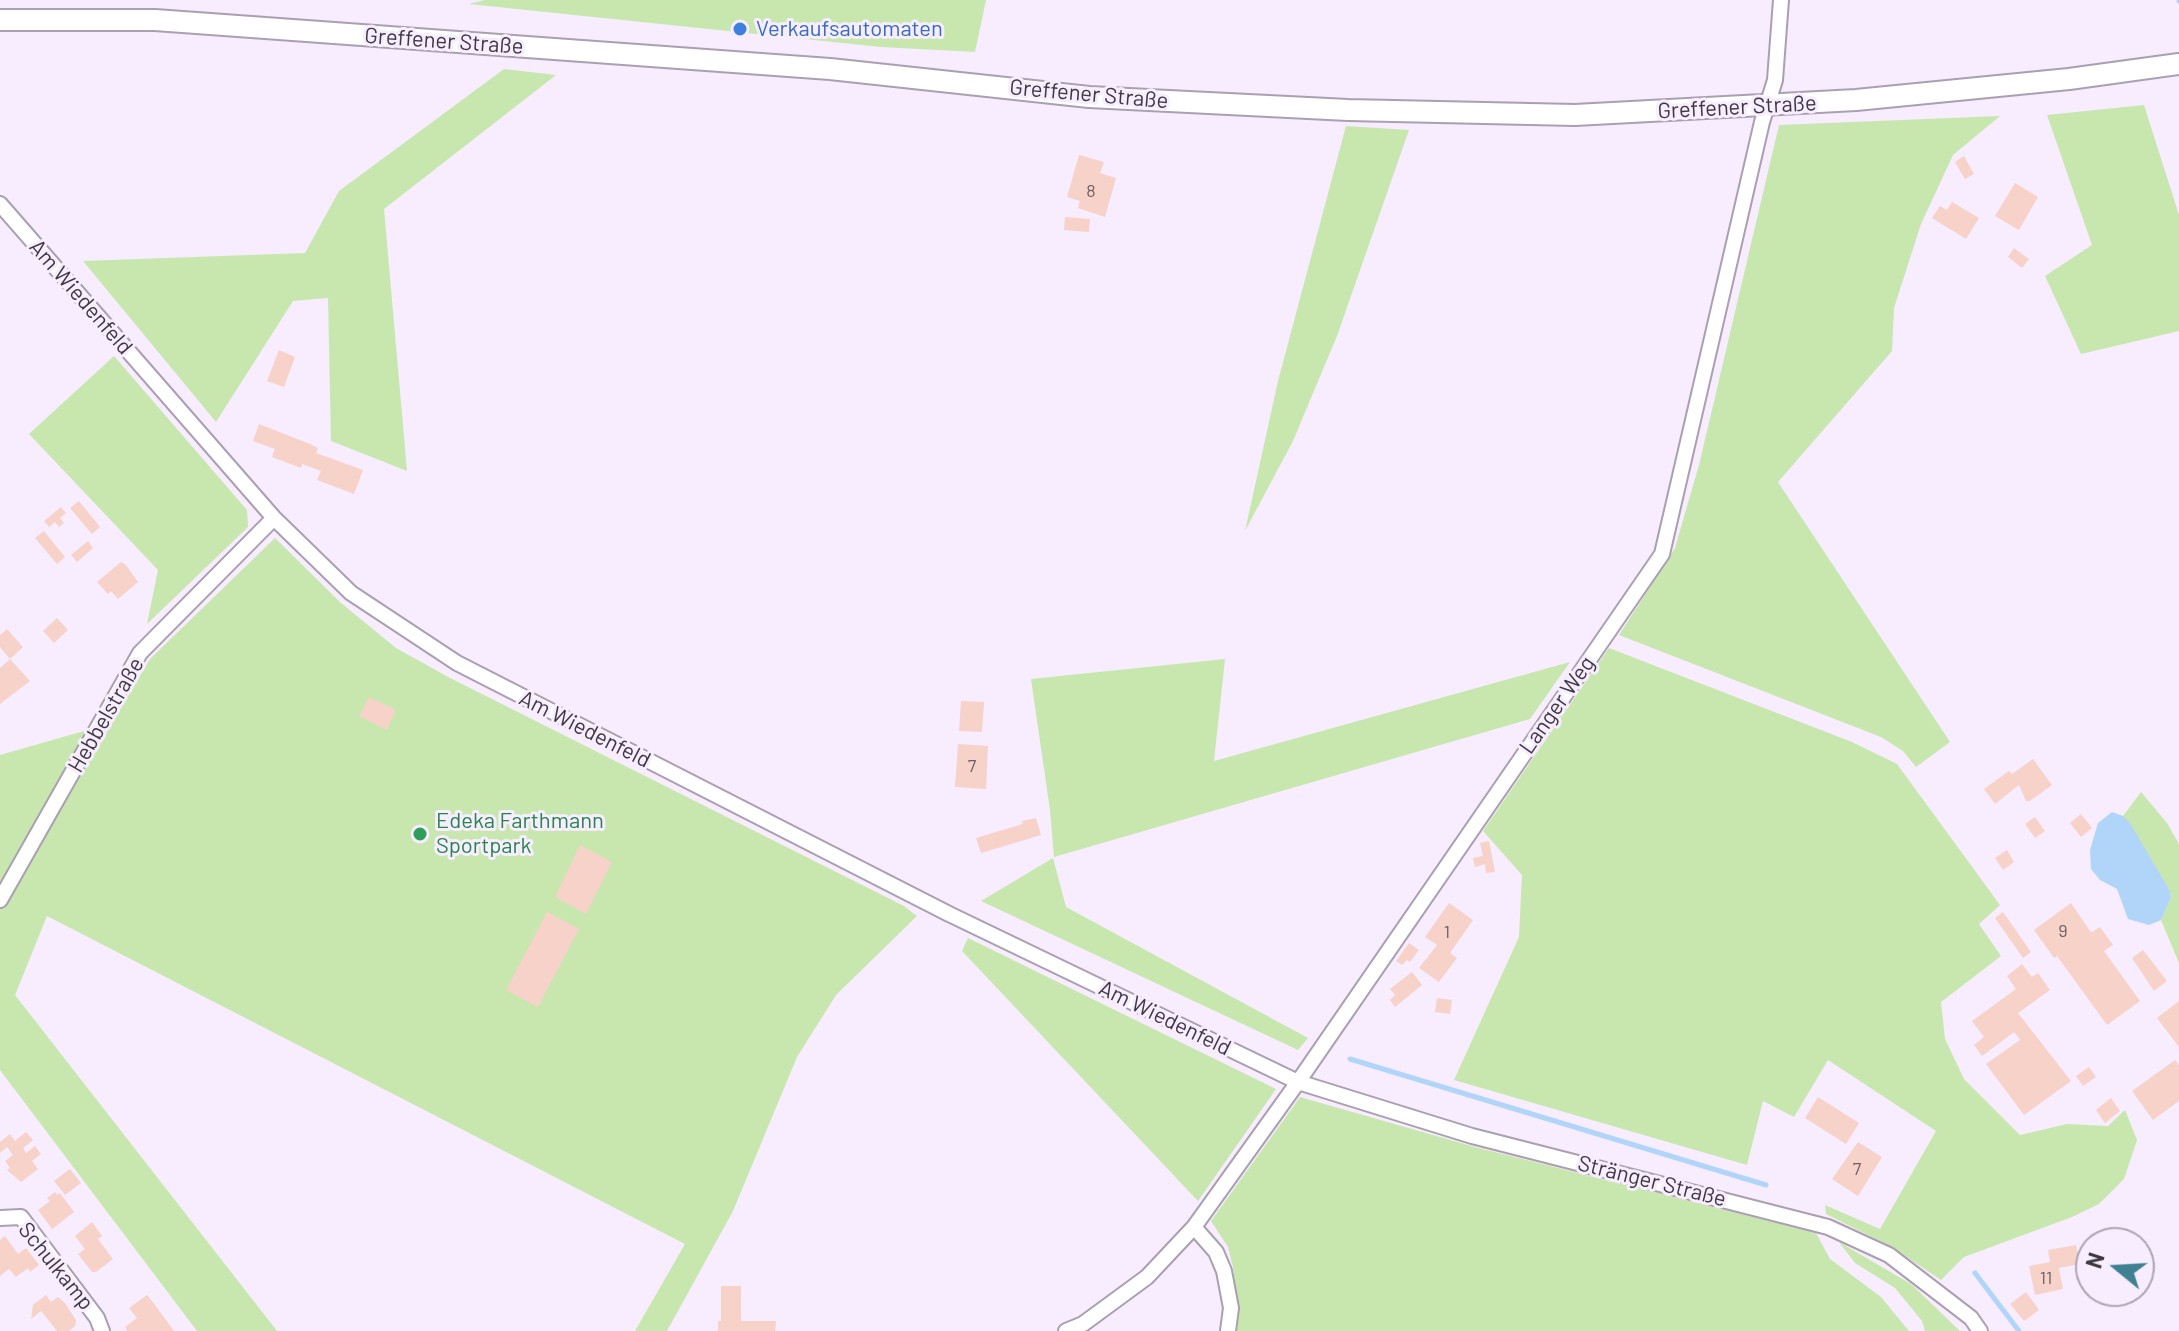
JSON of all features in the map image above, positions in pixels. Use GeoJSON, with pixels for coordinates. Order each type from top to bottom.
{"type":"FeatureCollection","features":[{"type":"Feature","properties":{"kind":"main road","name":"Greffener Straße"},"geometry":{"type":"LineString","coordinates":[[0,20],[155,20],[830,69],[1089,97],[1348,110],[1575,115],[1768,106],[2054,81],[2179,64]]}},
{"type":"Feature","properties":{"kind":"street","name":"Langer Weg"},"geometry":{"type":"LineString","coordinates":[[1194,1227],[1298,1082],[1662,554],[1775,80],[1781,0]]}},
{"type":"Feature","properties":{"kind":"street","name":"Am Wiedenfeld"},"geometry":{"type":"LineString","coordinates":[[0,204],[274,518],[351,593],[457,663],[949,914],[1298,1082]]}},
{"type":"Feature","properties":{"kind":"street","name":"Hebbelstraße"},"geometry":{"type":"LineString","coordinates":[[0,900],[6,876],[140,653],[274,518]]}},
{"type":"Feature","properties":{"kind":"street","name":"Stränger Straße"},"geometry":{"type":"LineString","coordinates":[[1298,1082],[1472,1136],[1828,1227],[1889,1255],[1971,1318],[1980,1331]]}},
{"type":"Feature","properties":{"kind":"street","name":"Schulkamp"},"geometry":{"type":"LineString","coordinates":[[0,1218],[21,1217],[97,1318],[102,1331]]}},
{"type":"Feature","properties":{"kind":"street"},"geometry":{"type":"LineString","coordinates":[[1066,1331],[1083,1324],[1147,1277],[1194,1227],[1216,1252],[1224,1271],[1231,1308],[1228,1331]]}},
{"type":"Feature","properties":{"kind":"green space"},"geometry":{"type":"Polygon","coordinates":[[[485,0],[986,0],[975,52],[881,47],[469,4],[485,0]]]}},
{"type":"Feature","properties":{"kind":"green space"},"geometry":{"type":"Polygon","coordinates":[[[504,69],[556,75],[384,209],[407,471],[331,441],[328,298],[293,301],[216,422],[83,261],[305,253],[339,191],[504,69]]]}},
{"type":"Feature","properties":{"kind":"green space"},"geometry":{"type":"Polygon","coordinates":[[[2144,105],[2179,215],[2179,331],[2081,354],[2045,276],[2092,245],[2047,115],[2144,105]]]}},
{"type":"Feature","properties":{"kind":"green space"},"geometry":{"type":"Polygon","coordinates":[[[2000,116],[1953,155],[1921,224],[1894,308],[1892,351],[1778,482],[1950,742],[1916,767],[1903,751],[1881,737],[1619,635],[1675,548],[1699,465],[1779,125],[2000,116]]]}},
{"type":"Feature","properties":{"kind":"green space"},"geometry":{"type":"Polygon","coordinates":[[[1346,126],[1409,130],[1337,336],[1293,441],[1245,531],[1278,381],[1346,126]]]}},
{"type":"Feature","properties":{"kind":"green space"},"geometry":{"type":"Polygon","coordinates":[[[114,356],[247,510],[248,527],[147,624],[158,570],[29,434],[114,356]]]}},
{"type":"Feature","properties":{"kind":"green space","name":"Edeka Farthmann Sportpark"},"geometry":{"type":"Polygon","coordinates":[[[275,538],[341,603],[396,648],[904,906],[917,916],[836,995],[797,1057],[733,1211],[667,1331],[635,1331],[685,1244],[47,916],[15,995],[277,1331],[197,1331],[0,1070],[0,755],[84,731],[98,747],[150,659],[275,538]]]}},
{"type":"Feature","properties":{"kind":"green space"},"geometry":{"type":"Polygon","coordinates":[[[1609,648],[1852,742],[1897,764],[2000,905],[1979,924],[2001,956],[1941,1002],[1945,1039],[1964,1079],[2020,1135],[2067,1124],[2108,1126],[2125,1110],[2137,1140],[2124,1179],[2099,1204],[1964,1257],[1941,1280],[1892,1247],[1826,1214],[1825,1205],[1880,1229],[1936,1131],[1828,1060],[1794,1117],[1763,1101],[1747,1165],[1454,1080],[1519,937],[1522,875],[1483,831],[1609,648]]]}},
{"type":"Feature","properties":{"kind":"green space"},"geometry":{"type":"Polygon","coordinates":[[[1225,659],[1214,761],[1570,662],[1530,719],[1054,857],[1031,679],[1225,659]]]}},
{"type":"Feature","properties":{"kind":"green space"},"geometry":{"type":"Polygon","coordinates":[[[2141,792],[2167,823],[2179,844],[2179,963],[2161,920],[2171,898],[2170,891],[2123,816],[2141,792]]]}},
{"type":"Feature","properties":{"kind":"green space"},"geometry":{"type":"Polygon","coordinates":[[[1053,858],[1066,907],[1308,1038],[1298,1050],[981,901],[1053,858]]]}},
{"type":"Feature","properties":{"kind":"green space"},"geometry":{"type":"Polygon","coordinates":[[[968,938],[1276,1089],[1198,1201],[962,951],[968,938]]]}},
{"type":"Feature","properties":{"kind":"green space"},"geometry":{"type":"Polygon","coordinates":[[[1300,1097],[1475,1147],[1816,1233],[1830,1259],[1881,1297],[1909,1331],[1235,1331],[1238,1307],[1233,1267],[1228,1247],[1211,1221],[1300,1097]]]}},
{"type":"Feature","properties":{"kind":"green space"},"geometry":{"type":"Polygon","coordinates":[[[1839,1242],[1911,1284],[1960,1331],[1925,1331],[1922,1321],[1895,1288],[1855,1263],[1839,1242]]]}},
{"type":"Feature","properties":{"kind":"water"},"geometry":{"type":"Polygon","coordinates":[[[2112,812],[2130,823],[2170,891],[2171,898],[2161,920],[2149,925],[2128,919],[2117,889],[2100,880],[2091,869],[2090,850],[2098,823],[2112,812]]]}},
{"type":"Feature","properties":{"kind":"building"},"geometry":{"type":"Polygon","coordinates":[[[1079,155],[1104,162],[1100,173],[1116,178],[1105,217],[1078,208],[1080,201],[1067,197],[1079,155]]]}},
{"type":"Feature","properties":{"kind":"building"},"geometry":{"type":"Polygon","coordinates":[[[1964,156],[1974,174],[1965,179],[1955,162],[1964,156]]]}},
{"type":"Feature","properties":{"kind":"building"},"geometry":{"type":"Polygon","coordinates":[[[2015,183],[2038,197],[2019,230],[1995,216],[2015,183]]]}},
{"type":"Feature","properties":{"kind":"building"},"geometry":{"type":"Polygon","coordinates":[[[1952,202],[1979,218],[1966,239],[1932,218],[1940,206],[1947,210],[1952,202]]]}},
{"type":"Feature","properties":{"kind":"building"},"geometry":{"type":"Polygon","coordinates":[[[1065,217],[1090,219],[1089,232],[1064,230],[1065,217]]]}},
{"type":"Feature","properties":{"kind":"building"},"geometry":{"type":"Polygon","coordinates":[[[2014,248],[2029,259],[2022,268],[2008,257],[2014,248]]]}},
{"type":"Feature","properties":{"kind":"building"},"geometry":{"type":"Polygon","coordinates":[[[279,350],[295,357],[284,387],[267,381],[279,350]]]}},
{"type":"Feature","properties":{"kind":"building"},"geometry":{"type":"Polygon","coordinates":[[[259,424],[318,448],[316,453],[363,470],[354,494],[317,480],[321,471],[302,464],[301,468],[272,457],[275,449],[253,441],[259,424]]]}},
{"type":"Feature","properties":{"kind":"building"},"geometry":{"type":"Polygon","coordinates":[[[79,501],[100,527],[92,534],[70,508],[79,501]]]}},
{"type":"Feature","properties":{"kind":"building"},"geometry":{"type":"Polygon","coordinates":[[[61,507],[66,513],[60,518],[64,523],[59,527],[55,522],[49,527],[44,521],[61,507]]]}},
{"type":"Feature","properties":{"kind":"building"},"geometry":{"type":"Polygon","coordinates":[[[44,531],[65,557],[57,564],[35,538],[44,531]]]}},
{"type":"Feature","properties":{"kind":"building"},"geometry":{"type":"Polygon","coordinates":[[[88,541],[93,548],[77,562],[71,555],[88,541]]]}},
{"type":"Feature","properties":{"kind":"building"},"geometry":{"type":"Polygon","coordinates":[[[121,562],[138,582],[118,599],[111,591],[108,594],[97,582],[121,562]]]}},
{"type":"Feature","properties":{"kind":"building"},"geometry":{"type":"Polygon","coordinates":[[[57,618],[68,630],[54,643],[43,631],[57,618]]]}},
{"type":"Feature","properties":{"kind":"building"},"geometry":{"type":"Polygon","coordinates":[[[7,629],[23,647],[10,659],[0,647],[0,635],[7,629]]]}},
{"type":"Feature","properties":{"kind":"building"},"geometry":{"type":"Polygon","coordinates":[[[10,659],[30,681],[0,704],[0,668],[10,659]]]}},
{"type":"Feature","properties":{"kind":"building"},"geometry":{"type":"Polygon","coordinates":[[[369,697],[396,710],[387,730],[359,716],[369,697]]]}},
{"type":"Feature","properties":{"kind":"building"},"geometry":{"type":"Polygon","coordinates":[[[961,701],[984,702],[982,732],[959,731],[961,701]]]}},
{"type":"Feature","properties":{"kind":"building"},"geometry":{"type":"Polygon","coordinates":[[[958,744],[988,746],[986,789],[955,787],[958,744]]]}},
{"type":"Feature","properties":{"kind":"building"},"geometry":{"type":"Polygon","coordinates":[[[2033,759],[2052,785],[2026,801],[2019,785],[1995,804],[1984,789],[2033,759]]]}},
{"type":"Feature","properties":{"kind":"building"},"geometry":{"type":"Polygon","coordinates":[[[2081,814],[2092,828],[2081,837],[2070,823],[2081,814]]]}},
{"type":"Feature","properties":{"kind":"building"},"geometry":{"type":"Polygon","coordinates":[[[2035,817],[2045,831],[2035,838],[2025,824],[2035,817]]]}},
{"type":"Feature","properties":{"kind":"building"},"geometry":{"type":"Polygon","coordinates":[[[1036,818],[1041,835],[981,853],[976,838],[1036,818]]]}},
{"type":"Feature","properties":{"kind":"building"},"geometry":{"type":"Polygon","coordinates":[[[1489,841],[1495,872],[1486,873],[1485,864],[1475,867],[1473,858],[1483,856],[1480,843],[1489,841]]]}},
{"type":"Feature","properties":{"kind":"building"},"geometry":{"type":"Polygon","coordinates":[[[580,845],[612,862],[586,914],[555,897],[580,845]]]}},
{"type":"Feature","properties":{"kind":"building"},"geometry":{"type":"Polygon","coordinates":[[[2007,850],[2014,862],[2003,870],[1995,858],[2007,850]]]}},
{"type":"Feature","properties":{"kind":"building"},"geometry":{"type":"Polygon","coordinates":[[[1449,903],[1473,920],[1450,953],[1457,958],[1439,982],[1419,968],[1437,945],[1425,937],[1449,903]]]}},
{"type":"Feature","properties":{"kind":"building"},"geometry":{"type":"Polygon","coordinates":[[[2071,903],[2090,931],[2100,927],[2113,945],[2104,951],[2140,1001],[2107,1025],[2034,930],[2071,903]]]}},
{"type":"Feature","properties":{"kind":"building"},"geometry":{"type":"Polygon","coordinates":[[[547,912],[579,929],[538,1007],[506,990],[547,912]]]}},
{"type":"Feature","properties":{"kind":"building"},"geometry":{"type":"Polygon","coordinates":[[[2003,912],[2031,952],[2023,958],[1995,918],[2003,912]]]}},
{"type":"Feature","properties":{"kind":"building"},"geometry":{"type":"Polygon","coordinates":[[[1409,943],[1419,950],[1410,962],[1407,960],[1402,965],[1396,961],[1409,943]]]}},
{"type":"Feature","properties":{"kind":"building"},"geometry":{"type":"Polygon","coordinates":[[[2143,950],[2167,981],[2154,991],[2132,958],[2143,950]]]}},
{"type":"Feature","properties":{"kind":"building"},"geometry":{"type":"Polygon","coordinates":[[[2022,964],[2032,977],[2038,973],[2050,990],[2018,1013],[2071,1081],[2024,1115],[1986,1064],[2020,1040],[2014,1032],[1982,1056],[1974,1045],[1984,1037],[1972,1021],[2016,989],[2007,976],[2022,964]]]}},
{"type":"Feature","properties":{"kind":"building"},"geometry":{"type":"Polygon","coordinates":[[[1412,972],[1422,985],[1395,1007],[1390,1000],[1395,995],[1390,989],[1412,972]]]}},
{"type":"Feature","properties":{"kind":"building"},"geometry":{"type":"Polygon","coordinates":[[[1437,998],[1452,1000],[1450,1014],[1435,1012],[1437,998]]]}},
{"type":"Feature","properties":{"kind":"building"},"geometry":{"type":"Polygon","coordinates":[[[2179,1001],[2179,1047],[2157,1018],[2179,1001]]]}},
{"type":"Feature","properties":{"kind":"building"},"geometry":{"type":"Polygon","coordinates":[[[2175,1060],[2179,1065],[2179,1101],[2153,1120],[2132,1091],[2175,1060]]]}},
{"type":"Feature","properties":{"kind":"building"},"geometry":{"type":"Polygon","coordinates":[[[2089,1067],[2096,1077],[2083,1086],[2076,1076],[2089,1067]]]}},
{"type":"Feature","properties":{"kind":"building"},"geometry":{"type":"Polygon","coordinates":[[[1818,1097],[1859,1123],[1846,1144],[1805,1118],[1818,1097]]]}},
{"type":"Feature","properties":{"kind":"building"},"geometry":{"type":"Polygon","coordinates":[[[2111,1098],[2120,1111],[2105,1123],[2096,1110],[2111,1098]]]}},
{"type":"Feature","properties":{"kind":"building"},"geometry":{"type":"Polygon","coordinates":[[[26,1132],[33,1140],[23,1148],[26,1153],[35,1146],[41,1154],[32,1161],[38,1169],[21,1182],[7,1170],[10,1168],[5,1161],[13,1155],[7,1147],[0,1153],[0,1142],[10,1134],[15,1141],[26,1132]]]}},
{"type":"Feature","properties":{"kind":"building"},"geometry":{"type":"Polygon","coordinates":[[[1858,1142],[1882,1157],[1858,1196],[1832,1179],[1858,1142]]]}},
{"type":"Feature","properties":{"kind":"building"},"geometry":{"type":"Polygon","coordinates":[[[70,1169],[81,1183],[65,1195],[54,1181],[70,1169]]]}},
{"type":"Feature","properties":{"kind":"building"},"geometry":{"type":"Polygon","coordinates":[[[55,1192],[57,1195],[60,1193],[74,1212],[52,1229],[38,1210],[50,1201],[47,1198],[55,1192]]]}},
{"type":"Feature","properties":{"kind":"building"},"geometry":{"type":"Polygon","coordinates":[[[92,1222],[102,1236],[98,1239],[113,1259],[96,1272],[92,1272],[78,1254],[85,1249],[75,1236],[92,1222]]]}},
{"type":"Feature","properties":{"kind":"building"},"geometry":{"type":"Polygon","coordinates":[[[5,1236],[18,1254],[26,1248],[39,1265],[30,1272],[28,1268],[16,1277],[9,1269],[0,1276],[0,1240],[5,1236]]]}},
{"type":"Feature","properties":{"kind":"building"},"geometry":{"type":"Polygon","coordinates":[[[2075,1245],[2075,1265],[2059,1268],[2063,1289],[2035,1295],[2029,1266],[2050,1262],[2048,1250],[2075,1245]]]}},
{"type":"Feature","properties":{"kind":"building"},"geometry":{"type":"Polygon","coordinates":[[[721,1286],[741,1286],[741,1321],[776,1321],[775,1331],[718,1331],[721,1286]]]}},
{"type":"Feature","properties":{"kind":"building"},"geometry":{"type":"Polygon","coordinates":[[[2026,1292],[2039,1310],[2024,1321],[2010,1304],[2026,1292]]]}},
{"type":"Feature","properties":{"kind":"building"},"geometry":{"type":"Polygon","coordinates":[[[46,1295],[51,1302],[58,1297],[76,1320],[69,1331],[57,1331],[41,1311],[31,1319],[33,1305],[46,1295]]]}},
{"type":"Feature","properties":{"kind":"building"},"geometry":{"type":"Polygon","coordinates":[[[147,1295],[174,1331],[127,1331],[125,1327],[137,1318],[129,1308],[147,1295]]]}},
{"type":"Feature","properties":{"kind":"waterway"},"geometry":{"type":"LineString","coordinates":[[1350,1059],[1766,1185]]}},
{"type":"Feature","properties":{"kind":"waterway"},"geometry":{"type":"LineString","coordinates":[[1975,1273],[2019,1331]]}},
{"type":"Feature","properties":{"kind":"place","name":"Verkaufsautomaten"},"geometry":{"type":"Point","coordinates":[740,29]}},
{"type":"Feature","properties":{"kind":"place","name":"Edeka Farthmann Sportpark"},"geometry":{"type":"Point","coordinates":[420,834]}}]}
